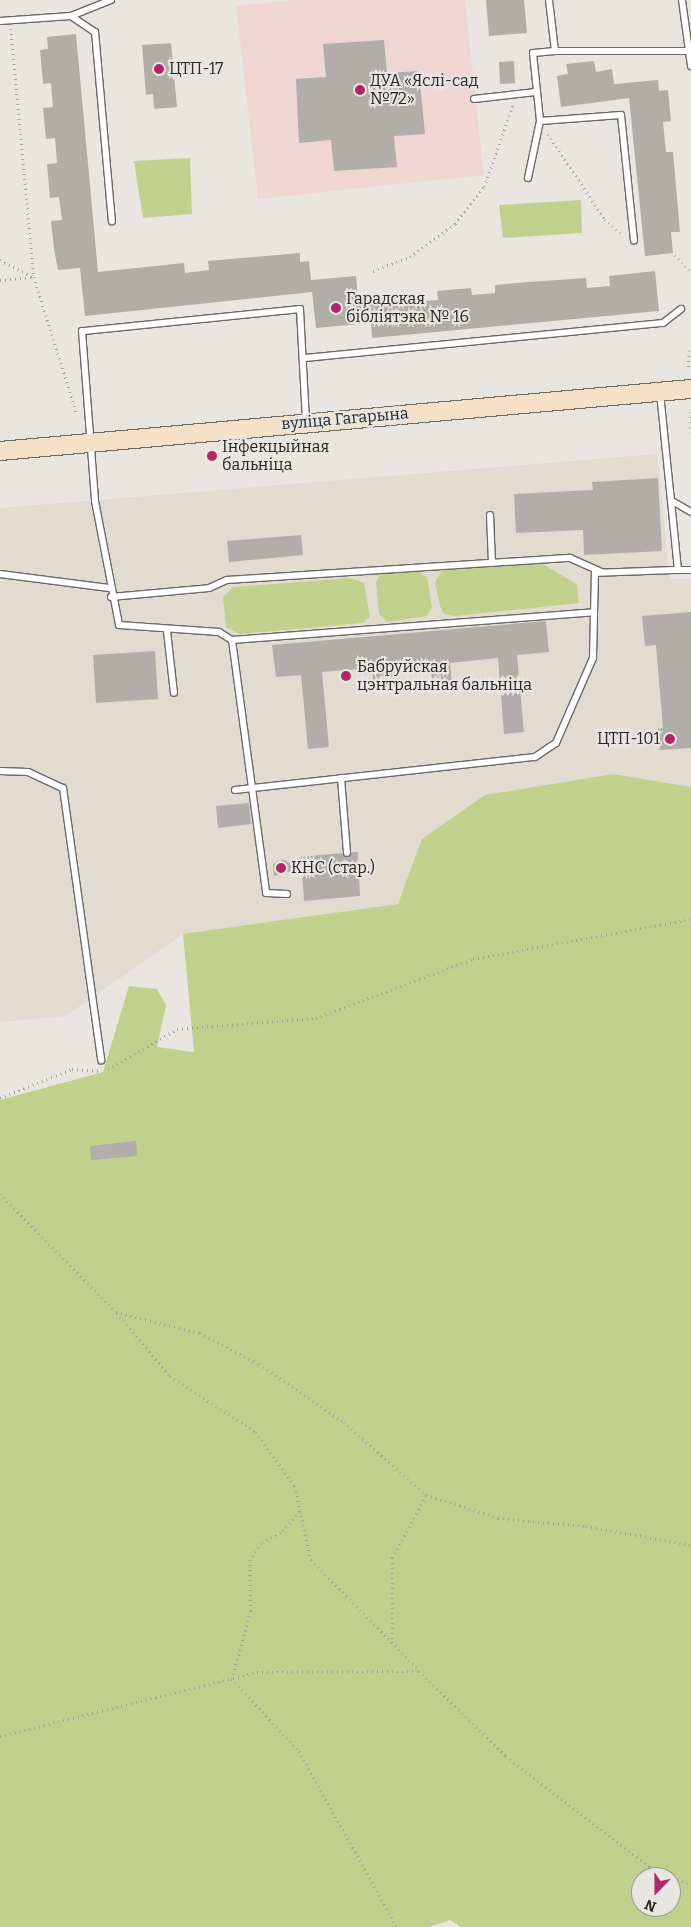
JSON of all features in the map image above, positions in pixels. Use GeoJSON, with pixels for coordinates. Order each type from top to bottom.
{"type":"FeatureCollection","features":[{"type":"Feature","properties":{"kind":"main road","name":"вуліца Гагарына"},"geometry":{"type":"LineString","coordinates":[[0,451],[691,388]]}},
{"type":"Feature","properties":{"kind":"lane"},"geometry":{"type":"LineString","coordinates":[[0,21],[71,16],[111,0]]}},
{"type":"Feature","properties":{"kind":"lane"},"geometry":{"type":"LineString","coordinates":[[549,0],[555,51]]}},
{"type":"Feature","properties":{"kind":"lane"},"geometry":{"type":"LineString","coordinates":[[682,0],[686,51],[691,66]]}},
{"type":"Feature","properties":{"kind":"lane"},"geometry":{"type":"LineString","coordinates":[[71,16],[96,32],[112,221]]}},
{"type":"Feature","properties":{"kind":"lane"},"geometry":{"type":"LineString","coordinates":[[528,178],[540,121],[533,53],[555,51],[686,51]]}},
{"type":"Feature","properties":{"kind":"lane"},"geometry":{"type":"LineString","coordinates":[[474,99],[516,96],[536,92]]}},
{"type":"Feature","properties":{"kind":"lane"},"geometry":{"type":"LineString","coordinates":[[540,121],[621,115],[634,240]]}},
{"type":"Feature","properties":{"kind":"lane"},"geometry":{"type":"LineString","coordinates":[[306,422],[305,358],[300,309],[82,331],[92,442],[109,588],[119,624],[167,630],[219,632],[232,640],[594,612]]}},
{"type":"Feature","properties":{"kind":"lane"},"geometry":{"type":"LineString","coordinates":[[305,358],[664,323],[681,309]]}},
{"type":"Feature","properties":{"kind":"lane"},"geometry":{"type":"LineString","coordinates":[[659,390],[678,570]]}},
{"type":"Feature","properties":{"kind":"lane"},"geometry":{"type":"LineString","coordinates":[[672,501],[691,512]]}},
{"type":"Feature","properties":{"kind":"lane"},"geometry":{"type":"LineString","coordinates":[[490,515],[492,563]]}},
{"type":"Feature","properties":{"kind":"lane"},"geometry":{"type":"LineString","coordinates":[[111,597],[209,588],[227,580],[570,558],[603,572]]}},
{"type":"Feature","properties":{"kind":"lane"},"geometry":{"type":"LineString","coordinates":[[235,790],[535,757],[556,743],[594,658],[595,573],[691,570]]}},
{"type":"Feature","properties":{"kind":"lane"},"geometry":{"type":"LineString","coordinates":[[0,574],[109,588]]}},
{"type":"Feature","properties":{"kind":"lane"},"geometry":{"type":"LineString","coordinates":[[167,630],[174,693]]}},
{"type":"Feature","properties":{"kind":"lane"},"geometry":{"type":"LineString","coordinates":[[232,640],[255,788],[266,893],[287,894]]}},
{"type":"Feature","properties":{"kind":"lane"},"geometry":{"type":"LineString","coordinates":[[0,771],[28,772],[63,788],[101,1060]]}},
{"type":"Feature","properties":{"kind":"lane"},"geometry":{"type":"LineString","coordinates":[[341,778],[347,853]]}},
{"type":"Feature","properties":{"kind":"path"},"geometry":{"type":"LineString","coordinates":[[10,20],[34,277],[77,414]]}},
{"type":"Feature","properties":{"kind":"path"},"geometry":{"type":"LineString","coordinates":[[373,271],[410,257],[455,224],[484,187],[516,96]]}},
{"type":"Feature","properties":{"kind":"path"},"geometry":{"type":"LineString","coordinates":[[540,121],[605,219],[626,238]]}},
{"type":"Feature","properties":{"kind":"path"},"geometry":{"type":"LineString","coordinates":[[675,255],[691,272]]}},
{"type":"Feature","properties":{"kind":"path"},"geometry":{"type":"LineString","coordinates":[[0,260],[34,277]]}},
{"type":"Feature","properties":{"kind":"path"},"geometry":{"type":"LineString","coordinates":[[0,280],[34,277]]}},
{"type":"Feature","properties":{"kind":"path"},"geometry":{"type":"LineString","coordinates":[[688,367],[689,351]]}},
{"type":"Feature","properties":{"kind":"path"},"geometry":{"type":"LineString","coordinates":[[691,412],[691,432]]}},
{"type":"Feature","properties":{"kind":"path"},"geometry":{"type":"LineString","coordinates":[[0,1098],[72,1068],[103,1072],[177,1029],[316,1018],[473,959],[691,919]]}},
{"type":"Feature","properties":{"kind":"path"},"geometry":{"type":"LineString","coordinates":[[0,1194],[116,1312],[170,1376],[256,1432],[295,1486],[310,1560],[392,1639],[419,1670],[506,1756],[650,1867],[691,1885]]}},
{"type":"Feature","properties":{"kind":"path"},"geometry":{"type":"LineString","coordinates":[[116,1312],[200,1334],[259,1364],[344,1422],[426,1495],[498,1518],[586,1526],[691,1544]]}},
{"type":"Feature","properties":{"kind":"path"},"geometry":{"type":"LineString","coordinates":[[392,1639],[392,1558],[426,1495]]}},
{"type":"Feature","properties":{"kind":"path"},"geometry":{"type":"LineString","coordinates":[[232,1679],[251,1611],[250,1560],[261,1543],[281,1533],[300,1512]]}},
{"type":"Feature","properties":{"kind":"path"},"geometry":{"type":"LineString","coordinates":[[0,1736],[257,1672],[419,1670]]}},
{"type":"Feature","properties":{"kind":"path"},"geometry":{"type":"LineString","coordinates":[[232,1679],[299,1751],[397,1927]]}},
{"type":"Feature","properties":{"kind":"shaded area","name":"ДУА «Яслі-сад №72»"},"geometry":{"type":"Polygon","coordinates":[[[294,0],[465,0],[484,175],[258,199],[236,6],[294,0]]]}},
{"type":"Feature","properties":{"kind":"shaded area","name":"Бабруйская цэнтральная бальніца"},"geometry":{"type":"Polygon","coordinates":[[[657,454],[670,579],[691,579],[691,787],[613,774],[422,839],[399,904],[183,934],[66,1016],[0,1022],[0,508],[657,454]]]}},
{"type":"Feature","properties":{"kind":"green space"},"geometry":{"type":"Polygon","coordinates":[[[190,158],[192,214],[143,218],[134,161],[190,158]]]}},
{"type":"Feature","properties":{"kind":"green space"},"geometry":{"type":"Polygon","coordinates":[[[581,200],[582,233],[503,238],[499,205],[581,200]]]}},
{"type":"Feature","properties":{"kind":"green space"},"geometry":{"type":"Polygon","coordinates":[[[539,562],[577,584],[579,603],[456,616],[444,614],[440,606],[435,582],[444,567],[539,562]]]}},
{"type":"Feature","properties":{"kind":"green space"},"geometry":{"type":"Polygon","coordinates":[[[415,570],[427,577],[432,608],[427,616],[387,622],[379,614],[376,582],[381,573],[415,570]]]}},
{"type":"Feature","properties":{"kind":"green space"},"geometry":{"type":"Polygon","coordinates":[[[351,578],[364,583],[370,617],[363,623],[240,634],[226,627],[223,597],[233,587],[351,578]]]}},
{"type":"Feature","properties":{"kind":"green space"},"geometry":{"type":"Polygon","coordinates":[[[613,774],[691,787],[691,1927],[461,1927],[450,1920],[429,1927],[0,1927],[0,1100],[103,1072],[129,986],[157,989],[166,1005],[157,1047],[194,1052],[183,934],[398,904],[422,839],[485,795],[613,774]]]}},
{"type":"Feature","properties":{"kind":"building"},"geometry":{"type":"Polygon","coordinates":[[[486,0],[524,0],[527,33],[489,36],[486,0]]]}},
{"type":"Feature","properties":{"kind":"building"},"geometry":{"type":"Polygon","coordinates":[[[76,34],[98,272],[184,263],[185,273],[209,270],[208,261],[300,253],[300,262],[309,261],[311,280],[356,276],[358,298],[412,293],[413,302],[438,300],[437,291],[471,288],[472,295],[495,293],[495,285],[529,282],[586,278],[587,288],[610,286],[609,276],[655,271],[659,311],[372,338],[371,323],[316,328],[312,292],[85,316],[80,268],[58,270],[54,249],[51,221],[62,220],[59,197],[50,198],[47,164],[57,163],[55,138],[46,139],[43,108],[53,107],[51,83],[43,84],[40,50],[48,49],[47,37],[76,34]]]}},
{"type":"Feature","properties":{"kind":"building","name":"ДУА «Яслі-сад №72»"},"geometry":{"type":"Polygon","coordinates":[[[384,40],[387,73],[419,71],[425,134],[394,136],[397,167],[334,171],[331,140],[299,143],[296,79],[326,77],[323,44],[384,40]]]}},
{"type":"Feature","properties":{"kind":"building","name":"ЦТП-17"},"geometry":{"type":"Polygon","coordinates":[[[171,43],[177,107],[154,109],[153,94],[146,95],[142,45],[171,43]]]}},
{"type":"Feature","properties":{"kind":"building"},"geometry":{"type":"Polygon","coordinates":[[[514,61],[515,83],[500,84],[499,62],[514,61]]]}},
{"type":"Feature","properties":{"kind":"building"},"geometry":{"type":"Polygon","coordinates":[[[594,61],[596,72],[612,69],[614,84],[658,80],[659,91],[668,90],[671,121],[663,122],[666,152],[673,152],[680,232],[671,232],[673,253],[645,256],[629,98],[561,107],[557,76],[568,74],[566,64],[594,61]]]}},
{"type":"Feature","properties":{"kind":"building"},"geometry":{"type":"Polygon","coordinates":[[[658,478],[662,551],[584,555],[583,530],[516,533],[514,494],[593,490],[592,482],[658,478]]]}},
{"type":"Feature","properties":{"kind":"building"},"geometry":{"type":"Polygon","coordinates":[[[301,535],[303,555],[229,562],[227,541],[301,535]]]}},
{"type":"Feature","properties":{"kind":"building"},"geometry":{"type":"Polygon","coordinates":[[[691,612],[691,748],[659,750],[657,729],[663,728],[656,645],[645,646],[642,616],[691,612]]]}},
{"type":"Feature","properties":{"kind":"building"},"geometry":{"type":"Polygon","coordinates":[[[546,621],[549,652],[517,655],[524,732],[504,734],[498,658],[450,663],[452,684],[432,686],[431,668],[394,671],[396,688],[374,690],[372,668],[322,672],[329,747],[308,749],[301,675],[276,677],[272,645],[546,621]]]}},
{"type":"Feature","properties":{"kind":"building"},"geometry":{"type":"Polygon","coordinates":[[[155,651],[158,699],[96,703],[93,655],[155,651]]]}},
{"type":"Feature","properties":{"kind":"building"},"geometry":{"type":"Polygon","coordinates":[[[249,803],[251,824],[218,828],[216,806],[249,803]]]}},
{"type":"Feature","properties":{"kind":"building"},"geometry":{"type":"Polygon","coordinates":[[[352,852],[358,852],[360,896],[304,901],[301,857],[342,853],[348,858],[352,852]]]}},
{"type":"Feature","properties":{"kind":"building","name":"КНС (стар.)"},"geometry":{"type":"Polygon","coordinates":[[[282,860],[300,869],[274,876],[273,864],[282,860]]]}},
{"type":"Feature","properties":{"kind":"building"},"geometry":{"type":"Polygon","coordinates":[[[136,1141],[137,1156],[91,1160],[90,1146],[136,1141]]]}},
{"type":"Feature","properties":{"kind":"place","name":"ЦТП-17"},"geometry":{"type":"Point","coordinates":[159,69]}},
{"type":"Feature","properties":{"kind":"place","name":"ДУА «Яслі-сад №72»"},"geometry":{"type":"Point","coordinates":[360,90]}},
{"type":"Feature","properties":{"kind":"place","name":"Гарадская бібліятэка № 16"},"geometry":{"type":"Point","coordinates":[336,308]}},
{"type":"Feature","properties":{"kind":"place","name":"Інфекцыйная бальніца"},"geometry":{"type":"Point","coordinates":[212,456]}},
{"type":"Feature","properties":{"kind":"place","name":"Бабруйская цэнтральная бальніца"},"geometry":{"type":"Point","coordinates":[346,676]}},
{"type":"Feature","properties":{"kind":"place","name":"ЦТП-101"},"geometry":{"type":"Point","coordinates":[670,739]}},
{"type":"Feature","properties":{"kind":"place","name":"КНС (стар.)"},"geometry":{"type":"Point","coordinates":[281,868]}}]}
